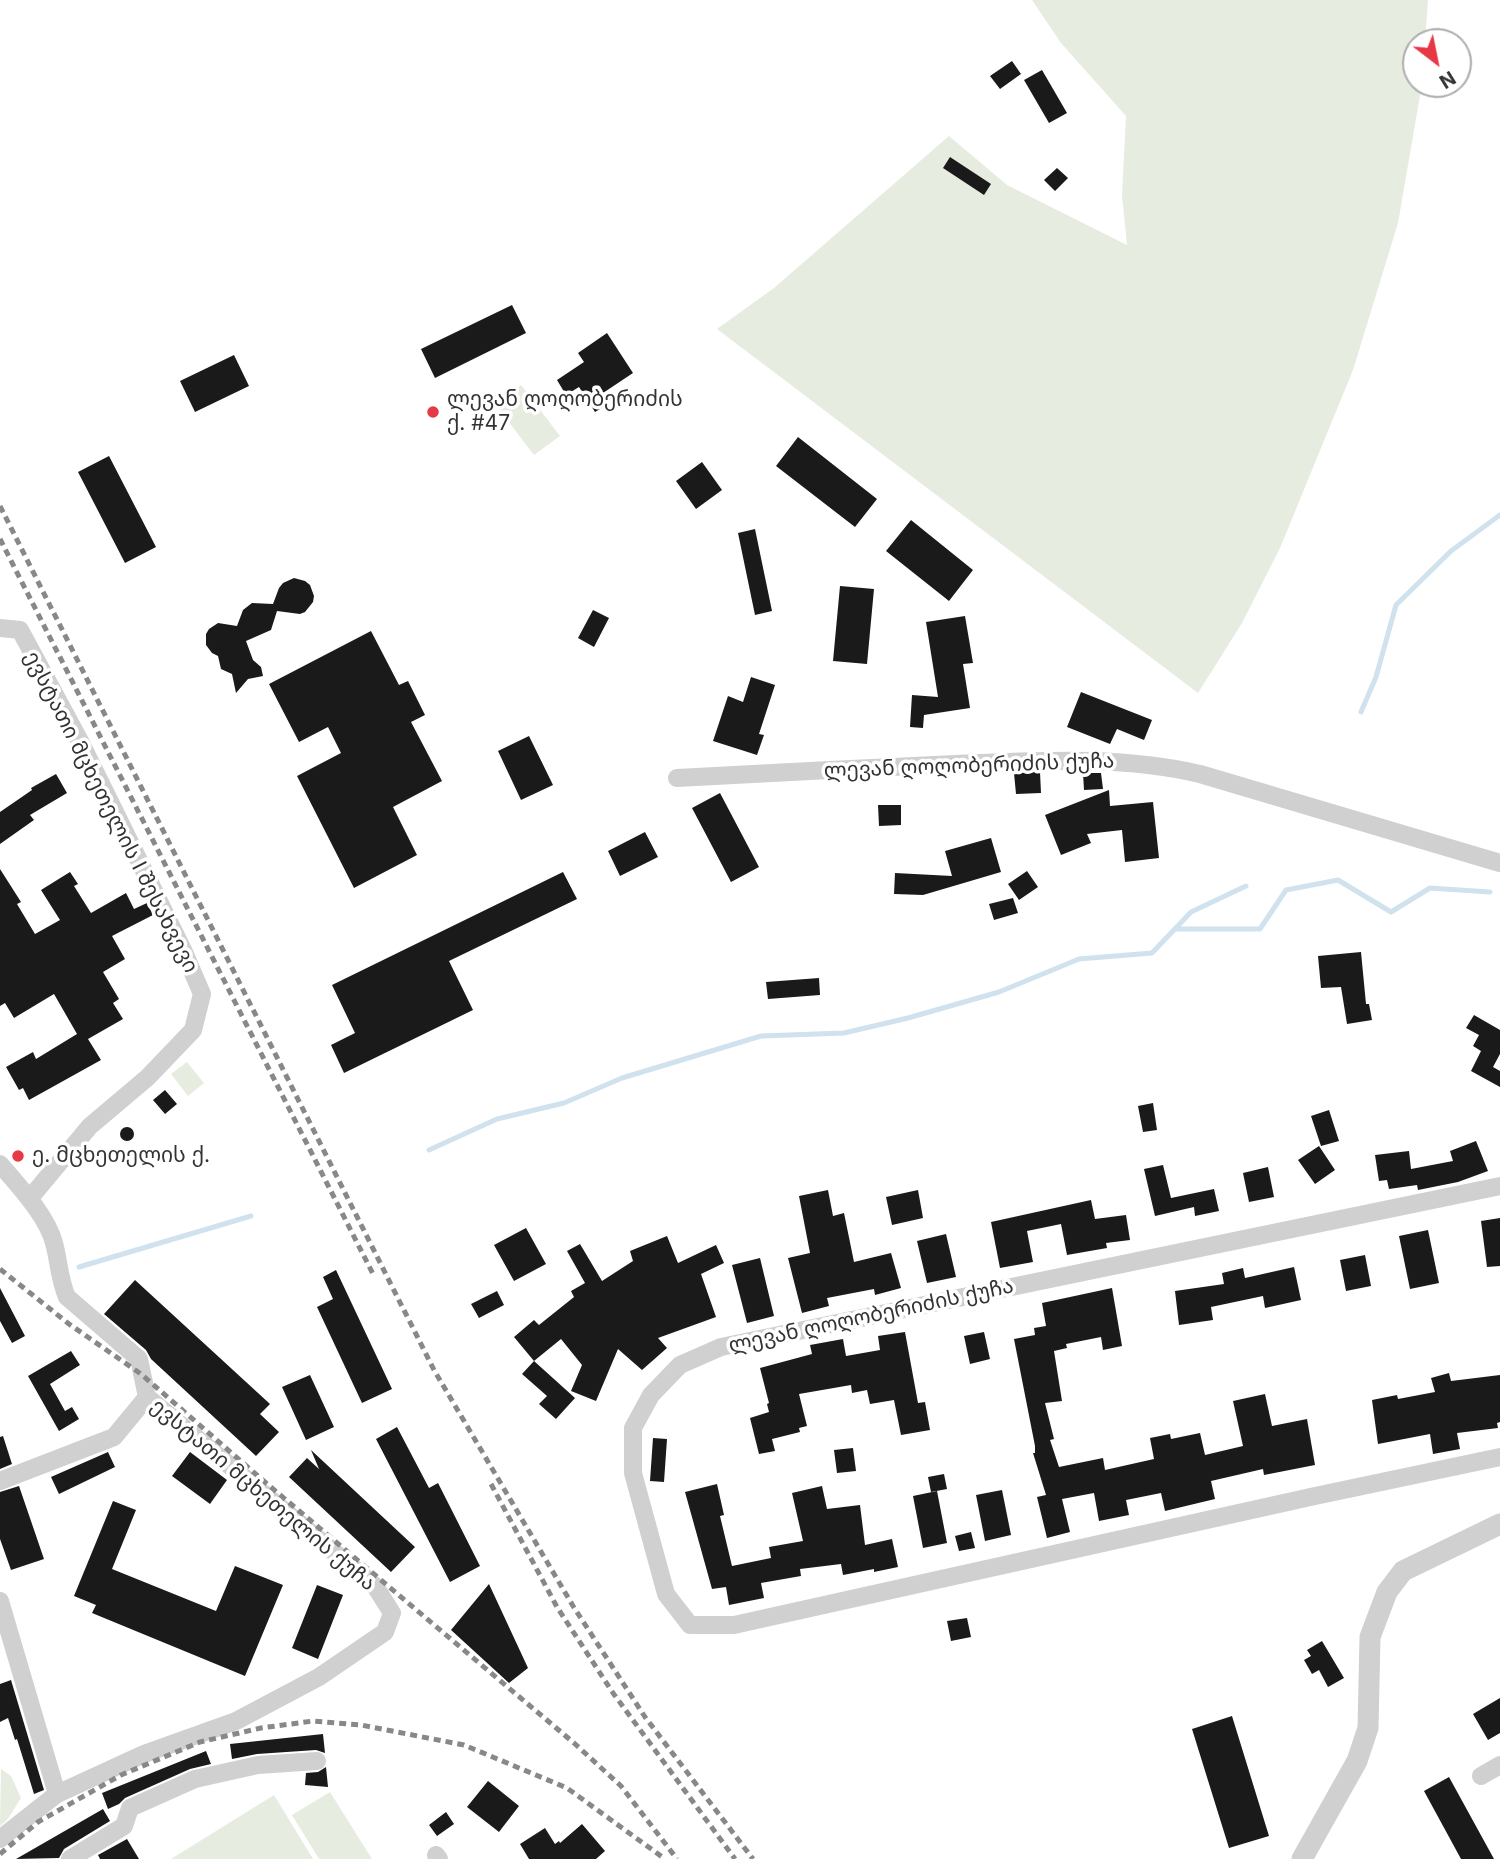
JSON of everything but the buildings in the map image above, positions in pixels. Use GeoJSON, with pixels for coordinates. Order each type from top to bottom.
{"type":"FeatureCollection","features":[{"type":"Feature","properties":{"kind":"street","name":"ევსტათი მცხეთელის I შესახვევი"},"geometry":{"type":"LineString","coordinates":[[0,628],[20,630],[81,743],[202,994],[192,1030],[148,1077],[90,1126],[30,1198]]}},
{"type":"Feature","properties":{"kind":"street","name":"ლევან ღოღობერიძის ქუჩა"},"geometry":{"type":"LineString","coordinates":[[677,778],[1034,761],[1103,760],[1165,765],[1500,863]]}},
{"type":"Feature","properties":{"kind":"street","name":"ევსტათი მცხეთელის ქუჩა"},"geometry":{"type":"LineString","coordinates":[[0,1164],[30,1198],[54,1240],[61,1285],[67,1297],[139,1359],[147,1397],[375,1586],[392,1613],[384,1632],[318,1677],[236,1721],[144,1754],[57,1794]]}},
{"type":"Feature","properties":{"kind":"street","name":"ლევან ღოღობერიძის ქუჩა"},"geometry":{"type":"LineString","coordinates":[[1500,1186],[721,1347],[680,1366],[651,1395],[633,1428],[633,1473],[666,1594],[690,1625],[734,1625],[1500,1457]]}},
{"type":"Feature","properties":{"kind":"street"},"geometry":{"type":"LineString","coordinates":[[0,1480],[114,1437],[147,1397]]}},
{"type":"Feature","properties":{"kind":"street"},"geometry":{"type":"LineString","coordinates":[[1302,1859],[1357,1761],[1368,1728],[1370,1637],[1387,1592],[1403,1571],[1500,1524]]}},
{"type":"Feature","properties":{"kind":"street"},"geometry":{"type":"LineString","coordinates":[[0,1601],[57,1794],[0,1839]]}},
{"type":"Feature","properties":{"kind":"street"},"geometry":{"type":"LineString","coordinates":[[70,1859],[124,1826],[130,1808],[195,1779],[258,1766],[317,1762]]}},
{"type":"Feature","properties":{"kind":"street"},"geometry":{"type":"LineString","coordinates":[[1481,1776],[1500,1765]]}},
{"type":"Feature","properties":{"kind":"shaded area"},"geometry":{"type":"Polygon","coordinates":[[[1032,0],[1428,0],[1426,28],[1402,28],[1402,98],[1420,98],[1398,223],[1353,370],[1280,548],[1242,623],[1198,693],[717,329],[774,288],[949,136],[1007,185],[1127,245],[1122,195],[1126,116],[1061,43],[1032,0]]]}},
{"type":"Feature","properties":{"kind":"shaded area"},"geometry":{"type":"Polygon","coordinates":[[[521,385],[560,436],[534,455],[495,404],[521,385]]]}},
{"type":"Feature","properties":{"kind":"shaded area"},"geometry":{"type":"Polygon","coordinates":[[[187,1062],[204,1083],[188,1096],[171,1074],[187,1062]]]}},
{"type":"Feature","properties":{"kind":"shaded area"},"geometry":{"type":"Polygon","coordinates":[[[1,1769],[11,1776],[21,1798],[8,1819],[0,1826],[1,1769]]]}},
{"type":"Feature","properties":{"kind":"shaded area"},"geometry":{"type":"Polygon","coordinates":[[[330,1792],[372,1859],[319,1859],[292,1815],[330,1792]]]}},
{"type":"Feature","properties":{"kind":"shaded area"},"geometry":{"type":"Polygon","coordinates":[[[274,1795],[313,1859],[171,1859],[274,1795]]]}},
{"type":"Feature","properties":{"kind":"waterway"},"geometry":{"type":"LineString","coordinates":[[1361,712],[1376,677],[1396,605],[1451,551],[1500,515]]}},
{"type":"Feature","properties":{"kind":"waterway"},"geometry":{"type":"LineString","coordinates":[[1175,929],[1260,929],[1286,890],[1338,880],[1391,912],[1430,888],[1490,892]]}},
{"type":"Feature","properties":{"kind":"waterway"},"geometry":{"type":"LineString","coordinates":[[429,1150],[497,1119],[564,1103],[622,1078],[761,1036],[844,1033],[999,992],[1079,959],[1152,953],[1191,912],[1246,886]]}},
{"type":"Feature","properties":{"kind":"waterway"},"geometry":{"type":"LineString","coordinates":[[79,1267],[251,1216]]}},
{"type":"Feature","properties":{"kind":"railway"},"geometry":{"type":"LineString","coordinates":[[0,506],[434,1370],[573,1606],[645,1717],[753,1859]]}},
{"type":"Feature","properties":{"kind":"railway"},"geometry":{"type":"LineString","coordinates":[[0,539],[373,1274]]}},
{"type":"Feature","properties":{"kind":"railway"},"geometry":{"type":"LineString","coordinates":[[0,1269],[69,1324],[141,1374],[574,1743],[621,1786],[677,1859]]}},
{"type":"Feature","properties":{"kind":"railway"},"geometry":{"type":"LineString","coordinates":[[491,1484],[557,1607],[613,1693],[735,1859]]}},
{"type":"Feature","properties":{"kind":"railway"},"geometry":{"type":"LineString","coordinates":[[0,1854],[38,1822],[121,1775],[200,1742],[261,1728],[313,1721],[361,1725],[464,1745],[567,1788],[665,1859]]}},
{"type":"Feature","properties":{"kind":"place","name":"ლევან ღოღობერიძის ქ. #47"},"geometry":{"type":"Point","coordinates":[433,412]}},
{"type":"Feature","properties":{"kind":"place","name":"ე. მცხეთელის ქ."},"geometry":{"type":"Point","coordinates":[18,1156]}}]}
